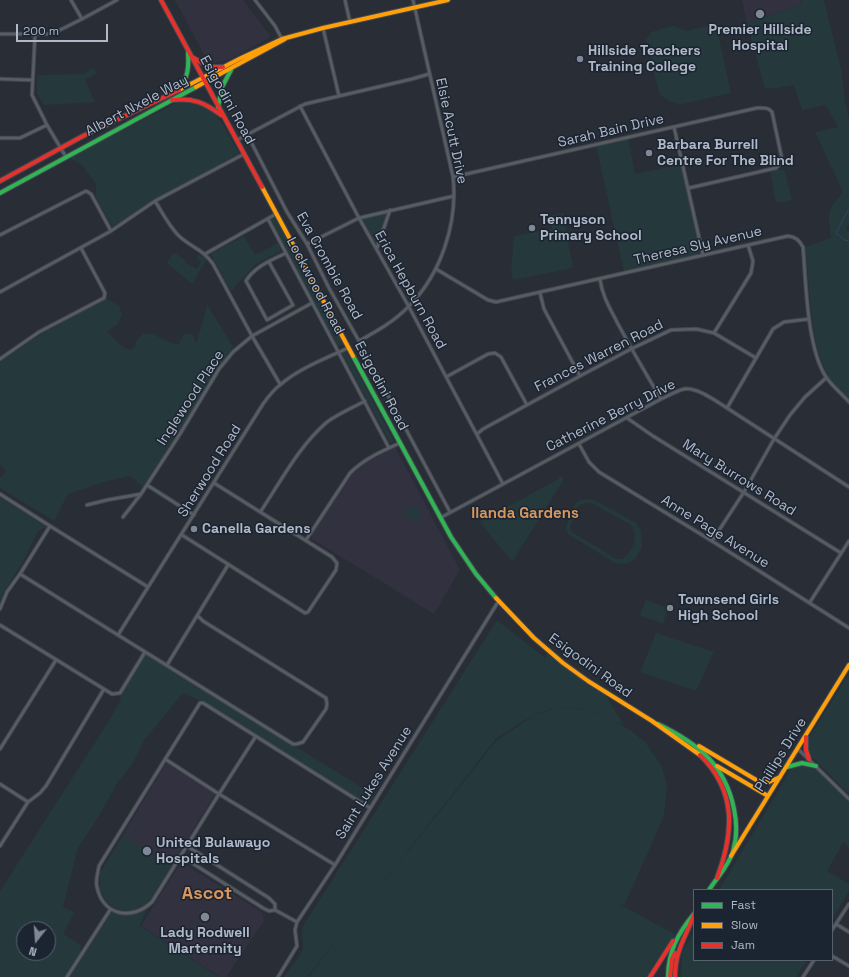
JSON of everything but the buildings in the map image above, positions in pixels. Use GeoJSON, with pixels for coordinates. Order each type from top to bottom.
{"type":"FeatureCollection","features":[{"type":"Feature","properties":{"kind":"main road","name":"Esigodini Road"},"geometry":{"type":"LineString","coordinates":[[161,0],[187,51],[237,140],[440,518],[464,558],[498,602],[532,637],[562,662],[703,757],[716,775],[722,786],[729,810],[730,836],[725,857],[717,878]]}},
{"type":"Feature","properties":{"kind":"main road","name":"Albert Nxele Way"},"geometry":{"type":"LineString","coordinates":[[0,181],[95,130],[283,40],[323,28],[448,0]]}},
{"type":"Feature","properties":{"kind":"main road","name":"Albert Nxele Way"},"geometry":{"type":"LineString","coordinates":[[0,193],[283,40]]}},
{"type":"Feature","properties":{"kind":"main road"},"geometry":{"type":"LineString","coordinates":[[178,90],[185,82],[189,73],[187,51]]}},
{"type":"Feature","properties":{"kind":"main road"},"geometry":{"type":"LineString","coordinates":[[191,57],[209,67],[225,67]]}},
{"type":"Feature","properties":{"kind":"main road"},"geometry":{"type":"LineString","coordinates":[[218,107],[220,87],[225,77],[233,68]]}},
{"type":"Feature","properties":{"kind":"main road"},"geometry":{"type":"LineString","coordinates":[[169,101],[183,99],[197,100],[207,104],[224,117]]}},
{"type":"Feature","properties":{"kind":"main road","name":"Phillips Drive"},"geometry":{"type":"LineString","coordinates":[[731,856],[849,665]]}},
{"type":"Feature","properties":{"kind":"main road","name":"Esigodini Road"},"geometry":{"type":"LineString","coordinates":[[653,722],[679,734],[708,755],[725,780],[734,806],[736,830],[731,856],[710,889]]}},
{"type":"Feature","properties":{"kind":"main road"},"geometry":{"type":"LineString","coordinates":[[679,734],[758,781],[770,782],[780,777]]}},
{"type":"Feature","properties":{"kind":"main road"},"geometry":{"type":"LineString","coordinates":[[806,736],[806,750],[809,759]]}},
{"type":"Feature","properties":{"kind":"main road"},"geometry":{"type":"LineString","coordinates":[[703,757],[768,796]]}},
{"type":"Feature","properties":{"kind":"main road"},"geometry":{"type":"LineString","coordinates":[[786,768],[800,762],[816,766]]}},
{"type":"Feature","properties":{"kind":"main road"},"geometry":{"type":"LineString","coordinates":[[669,977],[669,957],[676,939],[686,922],[693,915]]}},
{"type":"Feature","properties":{"kind":"main road"},"geometry":{"type":"LineString","coordinates":[[669,977],[672,959],[693,916]]}},
{"type":"Feature","properties":{"kind":"main road"},"geometry":{"type":"LineString","coordinates":[[650,977],[667,949],[676,939]]}},
{"type":"Feature","properties":{"kind":"main road"},"geometry":{"type":"LineString","coordinates":[[675,977],[674,965],[677,951]]}},
{"type":"Feature","properties":{"kind":"street"},"geometry":{"type":"LineString","coordinates":[[71,0],[82,19]]}},
{"type":"Feature","properties":{"kind":"street"},"geometry":{"type":"LineString","coordinates":[[0,34],[46,35],[56,33],[117,0]]}},
{"type":"Feature","properties":{"kind":"street"},"geometry":{"type":"LineString","coordinates":[[255,0],[275,26],[283,40]]}},
{"type":"Feature","properties":{"kind":"street"},"geometry":{"type":"LineString","coordinates":[[345,0],[350,22]]}},
{"type":"Feature","properties":{"kind":"street","name":"Elsie Acutt Drive"},"geometry":{"type":"LineString","coordinates":[[359,341],[386,325],[409,307],[422,292],[436,269],[452,220],[454,196],[453,177],[413,0]]}},
{"type":"Feature","properties":{"kind":"street"},"geometry":{"type":"LineString","coordinates":[[323,28],[339,96]]}},
{"type":"Feature","properties":{"kind":"street"},"geometry":{"type":"LineString","coordinates":[[35,35],[32,94],[66,157]]}},
{"type":"Feature","properties":{"kind":"street"},"geometry":{"type":"LineString","coordinates":[[237,140],[300,106],[429,74]]}},
{"type":"Feature","properties":{"kind":"street"},"geometry":{"type":"LineString","coordinates":[[0,79],[32,80]]}},
{"type":"Feature","properties":{"kind":"street","name":"Erica Hepburn Road"},"geometry":{"type":"LineString","coordinates":[[300,106],[503,484]]}},
{"type":"Feature","properties":{"kind":"street","name":"Sarah Bain Drive"},"geometry":{"type":"LineString","coordinates":[[453,177],[757,108],[768,109],[772,112],[782,159],[776,168],[688,188]]}},
{"type":"Feature","properties":{"kind":"street"},"geometry":{"type":"LineString","coordinates":[[0,138],[20,138],[47,124]]}},
{"type":"Feature","properties":{"kind":"street"},"geometry":{"type":"LineString","coordinates":[[674,127],[703,255]]}},
{"type":"Feature","properties":{"kind":"street","name":"Eva Crombie Road"},"geometry":{"type":"LineString","coordinates":[[247,134],[287,212],[307,244],[329,288],[359,341],[450,512]]}},
{"type":"Feature","properties":{"kind":"street"},"geometry":{"type":"LineString","coordinates":[[0,292],[111,231],[155,201],[244,154]]}},
{"type":"Feature","properties":{"kind":"street"},"geometry":{"type":"LineString","coordinates":[[0,236],[86,191],[91,194],[111,231]]}},
{"type":"Feature","properties":{"kind":"street"},"geometry":{"type":"LineString","coordinates":[[307,244],[359,218],[454,196]]}},
{"type":"Feature","properties":{"kind":"street"},"geometry":{"type":"LineString","coordinates":[[155,201],[177,234],[205,254],[213,264],[280,384]]}},
{"type":"Feature","properties":{"kind":"street"},"geometry":{"type":"LineString","coordinates":[[376,249],[390,210]]}},
{"type":"Feature","properties":{"kind":"street"},"geometry":{"type":"LineString","coordinates":[[205,254],[276,214]]}},
{"type":"Feature","properties":{"kind":"street","name":"Lockwood Road"},"geometry":{"type":"LineString","coordinates":[[268,219],[389,448]]}},
{"type":"Feature","properties":{"kind":"street","name":"Theresa Sly Avenue"},"geometry":{"type":"LineString","coordinates":[[436,269],[491,301],[496,302],[788,236],[799,240],[803,247],[809,319],[813,343],[819,364],[826,378],[849,402]]}},
{"type":"Feature","properties":{"kind":"street"},"geometry":{"type":"LineString","coordinates":[[714,333],[752,272],[753,262],[748,245]]}},
{"type":"Feature","properties":{"kind":"street"},"geometry":{"type":"LineString","coordinates":[[0,358],[39,332],[104,298],[105,293],[81,248]]}},
{"type":"Feature","properties":{"kind":"street"},"geometry":{"type":"LineString","coordinates":[[269,262],[293,305],[267,320],[246,280],[257,268],[286,253]]}},
{"type":"Feature","properties":{"kind":"street"},"geometry":{"type":"LineString","coordinates":[[600,279],[607,303],[631,349],[661,399]]}},
{"type":"Feature","properties":{"kind":"street"},"geometry":{"type":"LineString","coordinates":[[540,293],[544,308],[580,376]]}},
{"type":"Feature","properties":{"kind":"street","name":"Inglewood Place"},"geometry":{"type":"LineString","coordinates":[[124,517],[142,494],[219,369],[237,346],[252,336],[312,303]]}},
{"type":"Feature","properties":{"kind":"street"},"geometry":{"type":"LineString","coordinates":[[727,408],[769,335],[779,324],[791,320],[809,319]]}},
{"type":"Feature","properties":{"kind":"street","name":"Frances Warren Road"},"geometry":{"type":"LineString","coordinates":[[477,434],[483,429],[527,404],[631,349],[671,330],[696,329],[714,333],[756,358]]}},
{"type":"Feature","properties":{"kind":"street","name":"Sherwood Road"},"geometry":{"type":"LineString","coordinates":[[118,635],[263,404],[280,384],[306,368],[348,348]]}},
{"type":"Feature","properties":{"kind":"street"},"geometry":{"type":"LineString","coordinates":[[446,378],[488,354],[495,353],[501,357],[527,404]]}},
{"type":"Feature","properties":{"kind":"street"},"geometry":{"type":"LineString","coordinates":[[712,541],[744,492],[774,439],[798,404],[826,378]]}},
{"type":"Feature","properties":{"kind":"street","name":"Catherine Berry Drive"},"geometry":{"type":"LineString","coordinates":[[440,518],[661,399],[680,390],[690,389],[727,408],[849,487]]}},
{"type":"Feature","properties":{"kind":"street"},"geometry":{"type":"LineString","coordinates":[[261,511],[301,451],[319,430],[332,419],[365,401]]}},
{"type":"Feature","properties":{"kind":"street","name":"Mary Burrows Road"},"geometry":{"type":"LineString","coordinates":[[627,418],[841,553]]}},
{"type":"Feature","properties":{"kind":"street"},"geometry":{"type":"LineString","coordinates":[[306,540],[350,473],[357,466],[400,443]]}},
{"type":"Feature","properties":{"kind":"street","name":"Anne Page Avenue"},"geometry":{"type":"LineString","coordinates":[[579,444],[589,462],[599,472],[810,602],[849,628]]}},
{"type":"Feature","properties":{"kind":"street"},"geometry":{"type":"LineString","coordinates":[[182,535],[305,613],[308,612],[336,570],[336,561],[261,511],[214,483]]}},
{"type":"Feature","properties":{"kind":"street"},"geometry":{"type":"LineString","coordinates":[[147,485],[194,515]]}},
{"type":"Feature","properties":{"kind":"street"},"geometry":{"type":"LineString","coordinates":[[0,494],[148,587]]}},
{"type":"Feature","properties":{"kind":"street"},"geometry":{"type":"LineString","coordinates":[[87,505],[142,494]]}},
{"type":"Feature","properties":{"kind":"street"},"geometry":{"type":"LineString","coordinates":[[0,608],[7,592],[50,526]]}},
{"type":"Feature","properties":{"kind":"street"},"geometry":{"type":"LineString","coordinates":[[810,602],[849,541]]}},
{"type":"Feature","properties":{"kind":"street"},"geometry":{"type":"LineString","coordinates":[[167,665],[228,565]]}},
{"type":"Feature","properties":{"kind":"street"},"geometry":{"type":"LineString","coordinates":[[20,574],[293,744],[303,742],[326,708],[327,702],[324,697],[198,616]]}},
{"type":"Feature","properties":{"kind":"street","name":"Saint Lukes Avenue"},"geometry":{"type":"LineString","coordinates":[[297,922],[335,865],[498,602]]}},
{"type":"Feature","properties":{"kind":"street"},"geometry":{"type":"LineString","coordinates":[[0,625],[112,694],[120,693],[145,652]]}},
{"type":"Feature","properties":{"kind":"street"},"geometry":{"type":"LineString","coordinates":[[0,749],[56,660]]}},
{"type":"Feature","properties":{"kind":"street"},"geometry":{"type":"LineString","coordinates":[[0,846],[28,802],[40,793],[46,786],[104,689]]}},
{"type":"Feature","properties":{"kind":"street"},"geometry":{"type":"LineString","coordinates":[[256,736],[147,908],[130,913],[110,910],[104,903],[96,886],[99,866],[199,704],[202,702],[256,736],[370,808]]}},
{"type":"Feature","properties":{"kind":"street"},"geometry":{"type":"LineString","coordinates":[[798,749],[849,798]]}},
{"type":"Feature","properties":{"kind":"street"},"geometry":{"type":"LineString","coordinates":[[165,759],[335,865]]}},
{"type":"Feature","properties":{"kind":"street"},"geometry":{"type":"LineString","coordinates":[[0,784],[28,802]]}},
{"type":"Feature","properties":{"kind":"street"},"geometry":{"type":"LineString","coordinates":[[187,846],[269,898],[274,904],[275,910]]}},
{"type":"Feature","properties":{"kind":"street"},"geometry":{"type":"LineString","coordinates":[[181,856],[263,908],[269,911],[275,910],[297,922],[295,930],[297,946],[278,977]]}},
{"type":"Feature","properties":{"kind":"street"},"geometry":{"type":"LineString","coordinates":[[833,928],[849,904]]}},
{"type":"Feature","properties":{"kind":"street"},"geometry":{"type":"LineString","coordinates":[[67,977],[110,910]]}},
{"type":"Feature","properties":{"kind":"street"},"geometry":{"type":"LineString","coordinates":[[836,924],[849,932]]}},
{"type":"Feature","properties":{"kind":"street"},"geometry":{"type":"LineString","coordinates":[[833,957],[849,966]]}},
{"type":"Feature","properties":{"kind":"street"},"geometry":{"type":"LineString","coordinates":[[803,977],[813,961]]}},
{"type":"Feature","properties":{"kind":"shaded area"},"geometry":{"type":"Polygon","coordinates":[[[175,0],[243,0],[269,34],[269,38],[228,60],[209,64],[175,0]]]}},
{"type":"Feature","properties":{"kind":"shaded area","name":"Premier Hillside Hospital"},"geometry":{"type":"Polygon","coordinates":[[[742,0],[800,0],[801,5],[747,23],[742,0]]]}},
{"type":"Feature","properties":{"kind":"shaded area"},"geometry":{"type":"Polygon","coordinates":[[[395,447],[460,570],[434,614],[312,539],[312,534],[351,474],[358,467],[395,447]]]}},
{"type":"Feature","properties":{"kind":"shaded area","name":"United Bulawayo Hospitals"},"geometry":{"type":"Polygon","coordinates":[[[166,763],[215,794],[151,900],[144,907],[134,911],[124,911],[115,908],[107,902],[100,890],[100,873],[166,763]]]}},
{"type":"Feature","properties":{"kind":"shaded area","name":"Lady Rodwell Marternity"},"geometry":{"type":"Polygon","coordinates":[[[181,862],[262,912],[264,921],[226,977],[220,977],[141,926],[181,862]]]}},
{"type":"Feature","properties":{"kind":"green space"},"geometry":{"type":"Polygon","coordinates":[[[801,0],[824,0],[842,73],[845,101],[849,118],[849,225],[846,227],[847,231],[849,230],[849,400],[828,377],[816,343],[812,319],[805,247],[831,238],[829,218],[831,209],[843,192],[815,132],[838,127],[826,105],[802,110],[794,85],[765,89],[747,23],[801,5],[801,0]]]}},
{"type":"Feature","properties":{"kind":"green space"},"geometry":{"type":"Polygon","coordinates":[[[716,24],[731,93],[682,104],[667,100],[659,93],[646,40],[651,32],[672,26],[686,31],[716,24]]]}},
{"type":"Feature","properties":{"kind":"green space"},"geometry":{"type":"Polygon","coordinates":[[[93,68],[97,73],[85,80],[95,102],[44,105],[37,94],[37,75],[83,74],[93,68]]]}},
{"type":"Feature","properties":{"kind":"green space"},"geometry":{"type":"Polygon","coordinates":[[[188,100],[198,103],[214,113],[220,120],[239,153],[112,227],[96,198],[96,184],[82,165],[69,158],[178,102],[188,100]]]}},
{"type":"Feature","properties":{"kind":"green space"},"geometry":{"type":"Polygon","coordinates":[[[628,138],[635,174],[683,164],[701,250],[697,255],[624,272],[596,145],[628,138]]]}},
{"type":"Feature","properties":{"kind":"green space"},"geometry":{"type":"Polygon","coordinates":[[[777,169],[785,171],[792,200],[776,203],[770,171],[777,169]]]}},
{"type":"Feature","properties":{"kind":"green space"},"geometry":{"type":"Polygon","coordinates":[[[389,212],[376,246],[360,218],[389,212]]]}},
{"type":"Feature","properties":{"kind":"green space"},"geometry":{"type":"Polygon","coordinates":[[[563,213],[573,268],[513,280],[511,272],[514,236],[552,229],[550,215],[563,213]]]}},
{"type":"Feature","properties":{"kind":"green space"},"geometry":{"type":"Polygon","coordinates":[[[275,218],[343,344],[338,347],[271,220],[275,218]]]}},
{"type":"Feature","properties":{"kind":"green space"},"geometry":{"type":"Polygon","coordinates":[[[244,236],[255,255],[278,243],[281,251],[256,264],[231,291],[211,255],[212,253],[244,236]]]}},
{"type":"Feature","properties":{"kind":"green space"},"geometry":{"type":"Polygon","coordinates":[[[174,252],[186,261],[185,262],[197,269],[201,262],[197,259],[198,254],[207,259],[192,284],[167,263],[174,252]]]}},
{"type":"Feature","properties":{"kind":"green space"},"geometry":{"type":"Polygon","coordinates":[[[106,298],[119,306],[122,315],[118,324],[107,332],[123,347],[130,350],[135,347],[136,341],[143,334],[153,334],[174,344],[179,344],[184,334],[192,334],[196,343],[207,304],[233,347],[143,487],[130,476],[104,482],[68,494],[54,521],[0,488],[0,478],[6,472],[0,464],[0,361],[41,334],[106,298]]]}},
{"type":"Feature","properties":{"kind":"green space"},"geometry":{"type":"Polygon","coordinates":[[[346,351],[394,441],[390,443],[342,353],[346,351]]]}},
{"type":"Feature","properties":{"kind":"green space"},"geometry":{"type":"Polygon","coordinates":[[[558,476],[563,477],[563,481],[512,562],[480,522],[558,479],[558,476]]]}},
{"type":"Feature","properties":{"kind":"green space"},"geometry":{"type":"Polygon","coordinates":[[[0,497],[46,527],[38,531],[24,560],[0,601],[0,497]]]}},
{"type":"Feature","properties":{"kind":"green space"},"geometry":{"type":"Polygon","coordinates":[[[588,499],[594,500],[636,523],[641,531],[642,547],[635,559],[629,563],[615,563],[568,534],[566,527],[574,506],[578,501],[588,499]],[[587,503],[580,505],[577,508],[570,527],[572,532],[615,558],[622,559],[626,556],[634,544],[634,530],[631,525],[593,504],[587,503]]]}},
{"type":"Feature","properties":{"kind":"green space"},"geometry":{"type":"Polygon","coordinates":[[[411,506],[415,506],[420,511],[420,517],[417,523],[403,514],[411,506]]]}},
{"type":"Feature","properties":{"kind":"green space"},"geometry":{"type":"Polygon","coordinates":[[[646,600],[668,608],[663,624],[640,615],[646,600]]]}},
{"type":"Feature","properties":{"kind":"green space"},"geometry":{"type":"Polygon","coordinates":[[[497,620],[545,658],[544,664],[547,653],[605,694],[624,726],[613,721],[630,730],[646,743],[662,767],[667,787],[664,816],[624,906],[613,901],[675,934],[646,977],[308,977],[348,926],[307,977],[284,977],[302,950],[303,926],[497,620]],[[533,716],[496,739],[365,905],[497,740],[533,716]]]}},
{"type":"Feature","properties":{"kind":"green space"},"geometry":{"type":"Polygon","coordinates":[[[656,633],[714,652],[696,691],[640,672],[656,633]]]}},
{"type":"Feature","properties":{"kind":"green space"},"geometry":{"type":"Polygon","coordinates":[[[146,654],[374,795],[368,805],[203,702],[185,693],[182,694],[143,742],[131,766],[118,782],[99,816],[78,848],[63,907],[75,912],[63,934],[82,946],[80,949],[82,951],[66,977],[0,977],[0,891],[120,701],[121,693],[146,654]]]}},
{"type":"Feature","properties":{"kind":"green space"},"geometry":{"type":"Polygon","coordinates":[[[849,674],[849,794],[811,756],[808,749],[808,739],[849,674]]]}},
{"type":"Feature","properties":{"kind":"green space"},"geometry":{"type":"Polygon","coordinates":[[[802,764],[817,770],[849,801],[849,847],[843,843],[827,871],[849,884],[849,891],[833,917],[833,889],[720,889],[791,769],[802,764]]]}},
{"type":"Feature","properties":{"kind":"green space"},"geometry":{"type":"Polygon","coordinates":[[[123,836],[171,866],[151,900],[143,907],[124,911],[115,908],[107,902],[100,890],[100,873],[123,836]]]}},
{"type":"Feature","properties":{"kind":"green space"},"geometry":{"type":"Polygon","coordinates":[[[147,909],[140,926],[219,977],[69,977],[112,911],[130,913],[147,909]]]}},
{"type":"Feature","properties":{"kind":"green space"},"geometry":{"type":"Polygon","coordinates":[[[693,934],[693,961],[806,961],[796,977],[681,977],[682,952],[693,934]]]}},
{"type":"Feature","properties":{"kind":"waterway"},"geometry":{"type":"LineString","coordinates":[[848,210],[836,233],[846,241],[849,240]]}},
{"type":"Feature","properties":{"kind":"traffic: fast"},"geometry":{"type":"LineString","coordinates":[[180,88],[185,80],[187,72],[188,53]]}},
{"type":"Feature","properties":{"kind":"traffic: fast"},"geometry":{"type":"LineString","coordinates":[[218,107],[222,87],[231,70]]}},
{"type":"Feature","properties":{"kind":"traffic: fast"},"geometry":{"type":"LineString","coordinates":[[0,193],[196,87]]}},
{"type":"Feature","properties":{"kind":"traffic: fast"},"geometry":{"type":"LineString","coordinates":[[353,356],[451,537],[476,574],[496,598]]}},
{"type":"Feature","properties":{"kind":"traffic: fast"},"geometry":{"type":"LineString","coordinates":[[658,724],[697,747],[716,767],[724,779],[730,793],[736,820],[736,836],[734,846],[729,862],[710,889]]}},
{"type":"Feature","properties":{"kind":"traffic: fast"},"geometry":{"type":"LineString","coordinates":[[787,767],[802,763],[816,766]]}},
{"type":"Feature","properties":{"kind":"traffic: fast"},"geometry":{"type":"LineString","coordinates":[[668,977],[668,968],[675,943],[683,928],[693,915]]}},
{"type":"Feature","properties":{"kind":"traffic: slow"},"geometry":{"type":"LineString","coordinates":[[179,90],[282,39],[323,28],[448,0]]}},
{"type":"Feature","properties":{"kind":"traffic: slow"},"geometry":{"type":"LineString","coordinates":[[196,87],[285,39]]}},
{"type":"Feature","properties":{"kind":"traffic: slow"},"geometry":{"type":"LineString","coordinates":[[262,187],[353,356]]}},
{"type":"Feature","properties":{"kind":"traffic: slow"},"geometry":{"type":"LineString","coordinates":[[496,598],[534,638],[563,663],[588,681],[652,721],[700,755]]}},
{"type":"Feature","properties":{"kind":"traffic: slow"},"geometry":{"type":"LineString","coordinates":[[731,856],[849,665]]}},
{"type":"Feature","properties":{"kind":"traffic: slow"},"geometry":{"type":"LineString","coordinates":[[699,746],[758,781],[769,782],[780,777]]}},
{"type":"Feature","properties":{"kind":"traffic: slow"},"geometry":{"type":"LineString","coordinates":[[717,766],[768,796]]}},
{"type":"Feature","properties":{"kind":"traffic: jam"},"geometry":{"type":"LineString","coordinates":[[161,0],[262,187]]}},
{"type":"Feature","properties":{"kind":"traffic: jam"},"geometry":{"type":"LineString","coordinates":[[192,57],[209,67],[223,67]]}},
{"type":"Feature","properties":{"kind":"traffic: jam"},"geometry":{"type":"LineString","coordinates":[[0,181],[83,136],[179,90]]}},
{"type":"Feature","properties":{"kind":"traffic: jam"},"geometry":{"type":"LineString","coordinates":[[172,100],[192,100],[204,104],[221,115]]}},
{"type":"Feature","properties":{"kind":"traffic: jam"},"geometry":{"type":"LineString","coordinates":[[806,737],[806,750],[809,759]]}},
{"type":"Feature","properties":{"kind":"traffic: jam"},"geometry":{"type":"LineString","coordinates":[[700,755],[721,783],[729,813],[727,845],[717,878]]}},
{"type":"Feature","properties":{"kind":"traffic: jam"},"geometry":{"type":"LineString","coordinates":[[675,977],[675,968],[681,945],[693,917]]}},
{"type":"Feature","properties":{"kind":"traffic: jam"},"geometry":{"type":"LineString","coordinates":[[650,977],[673,941]]}},
{"type":"Feature","properties":{"kind":"traffic: jam"},"geometry":{"type":"LineString","coordinates":[[670,977],[672,959],[675,953]]}},
{"type":"Feature","properties":{"kind":"place","name":"Premier Hillside Hospital"},"geometry":{"type":"Point","coordinates":[760,14]}},
{"type":"Feature","properties":{"kind":"place","name":"Hillside Teachers Training College"},"geometry":{"type":"Point","coordinates":[580,59]}},
{"type":"Feature","properties":{"kind":"place","name":"Barbara Burrell Centre For The Blind"},"geometry":{"type":"Point","coordinates":[649,153]}},
{"type":"Feature","properties":{"kind":"place","name":"Tennyson Primary School"},"geometry":{"type":"Point","coordinates":[532,228]}},
{"type":"Feature","properties":{"kind":"place","name":"Canella Gardens"},"geometry":{"type":"Point","coordinates":[194,529]}},
{"type":"Feature","properties":{"kind":"place","name":"Townsend Girls High School"},"geometry":{"type":"Point","coordinates":[670,608]}},
{"type":"Feature","properties":{"kind":"place","name":"United Bulawayo Hospitals"},"geometry":{"type":"Point","coordinates":[147,851]}},
{"type":"Feature","properties":{"kind":"place","name":"Lady Rodwell Marternity"},"geometry":{"type":"Point","coordinates":[205,917]}},
{"type":"Feature","properties":{"kind":"district","name":"Ilanda Gardens"},"geometry":{"type":"Point","coordinates":[525,514]}},
{"type":"Feature","properties":{"kind":"district","name":"Ascot"},"geometry":{"type":"Point","coordinates":[207,894]}}]}
